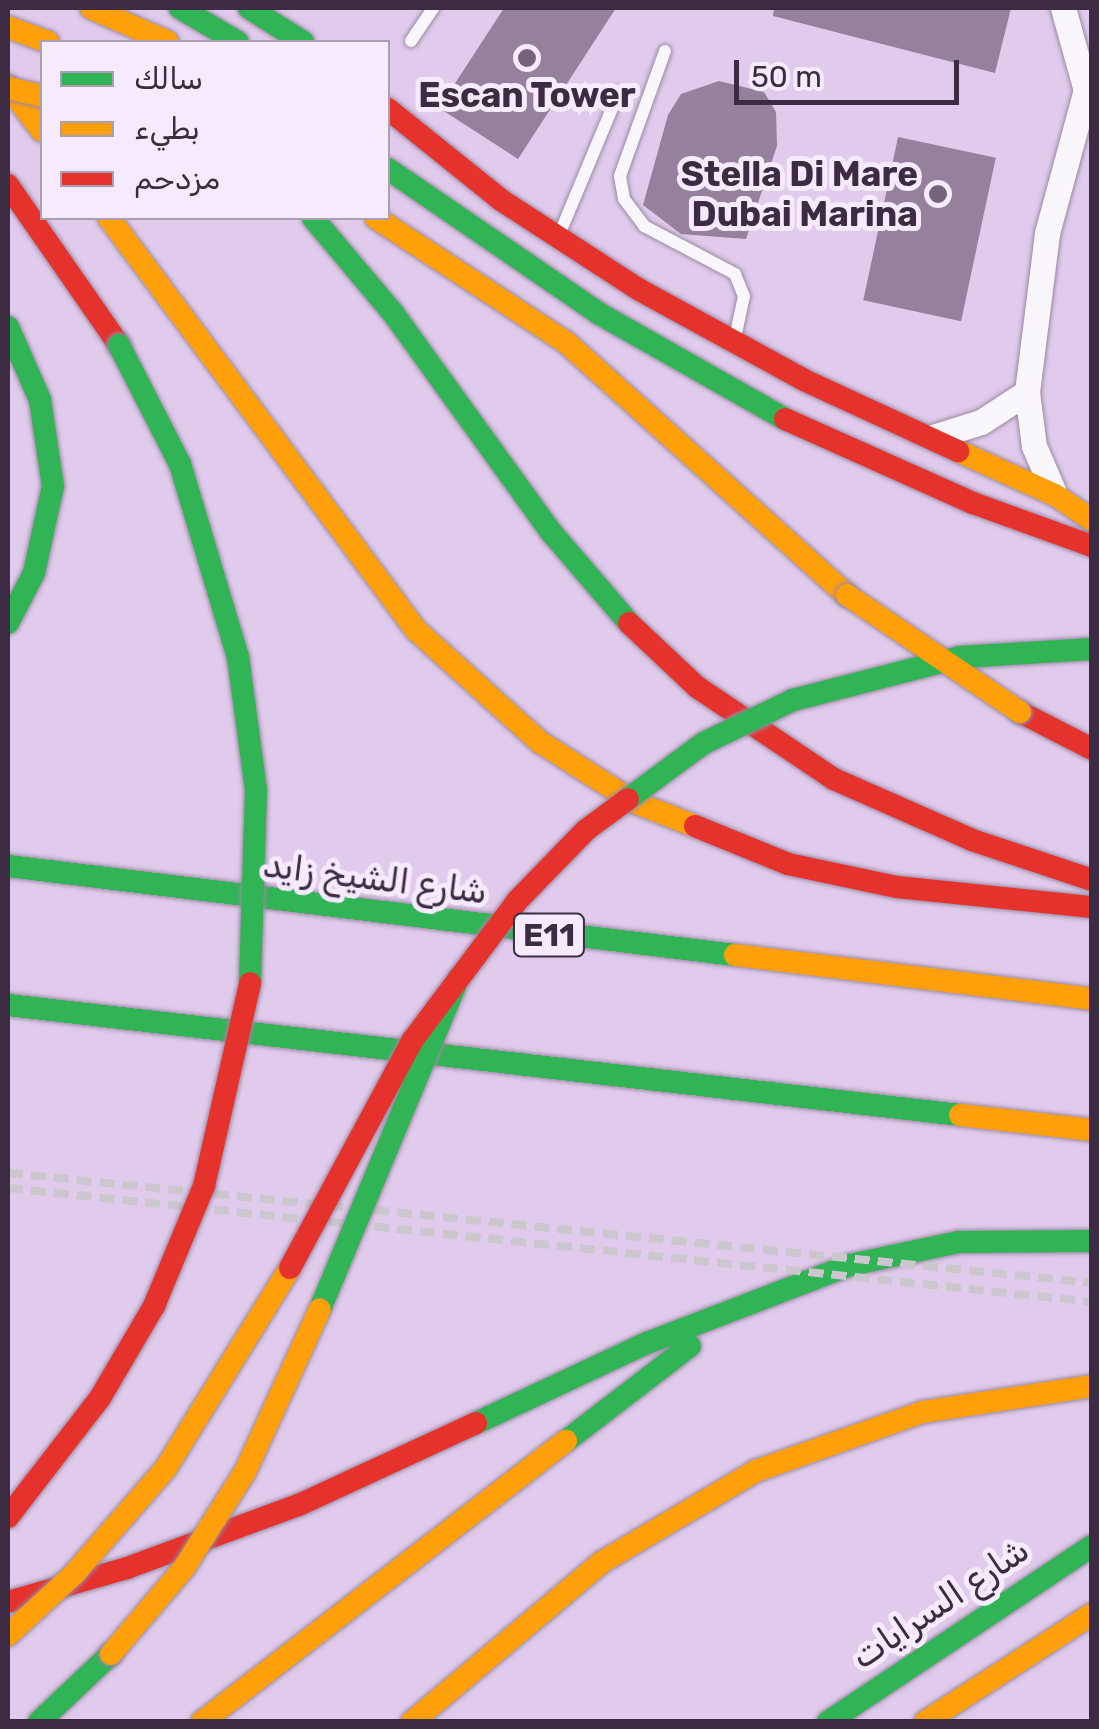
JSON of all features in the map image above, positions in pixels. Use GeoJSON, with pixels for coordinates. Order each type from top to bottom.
{"type":"FeatureCollection","features":[{"type":"Feature","properties":{"kind":"main road"},"geometry":{"type":"LineString","coordinates":[[90,8],[163,40]]}},
{"type":"Feature","properties":{"kind":"main road"},"geometry":{"type":"LineString","coordinates":[[180,8],[235,40]]}},
{"type":"Feature","properties":{"kind":"main road"},"geometry":{"type":"LineString","coordinates":[[249,8],[300,40]]}},
{"type":"Feature","properties":{"kind":"main road"},"geometry":{"type":"LineString","coordinates":[[8,27],[43,40]]}},
{"type":"Feature","properties":{"kind":"main road"},"geometry":{"type":"LineString","coordinates":[[8,87],[40,95]]}},
{"type":"Feature","properties":{"kind":"main road"},"geometry":{"type":"LineString","coordinates":[[8,87],[40,128]]}},
{"type":"Feature","properties":{"kind":"main road"},"geometry":{"type":"LineString","coordinates":[[390,111],[558,238],[735,342],[1055,495],[1092,520]]}},
{"type":"Feature","properties":{"kind":"main road"},"geometry":{"type":"LineString","coordinates":[[390,170],[600,314],[754,404],[973,503],[1092,546]]}},
{"type":"Feature","properties":{"kind":"main road"},"geometry":{"type":"LineString","coordinates":[[8,185],[119,345],[186,480],[238,657],[258,857],[250,990],[204,1186],[128,1353],[69,1442],[8,1517]]}},
{"type":"Feature","properties":{"kind":"main road"},"geometry":{"type":"LineString","coordinates":[[111,220],[416,630],[496,708],[586,774],[684,826],[788,864],[897,887],[1092,908]]}},
{"type":"Feature","properties":{"kind":"main road"},"geometry":{"type":"LineString","coordinates":[[315,220],[393,312],[551,532],[616,610],[697,687],[834,779],[972,840],[1092,880]]}},
{"type":"Feature","properties":{"kind":"main road"},"geometry":{"type":"LineString","coordinates":[[379,220],[553,332],[794,551],[902,637],[1092,749]]}},
{"type":"Feature","properties":{"kind":"main road"},"geometry":{"type":"LineString","coordinates":[[8,327],[40,400],[53,486],[34,573],[8,623]]}},
{"type":"Feature","properties":{"kind":"main road"},"geometry":{"type":"LineString","coordinates":[[8,1635],[106,1540],[194,1429],[280,1288],[402,1057],[516,900],[586,830],[663,770],[748,720],[904,667],[1092,649]]}},
{"type":"Feature","properties":{"kind":"main road","name":"شارع الشيخ زايد"},"geometry":{"type":"LineString","coordinates":[[8,866],[1092,999]]}},
{"type":"Feature","properties":{"kind":"main road"},"geometry":{"type":"LineString","coordinates":[[38,1722],[148,1612],[244,1472],[290,1382],[458,980]]}},
{"type":"Feature","properties":{"kind":"main road"},"geometry":{"type":"LineString","coordinates":[[8,1004],[1092,1130]]}},
{"type":"Feature","properties":{"kind":"main road"},"geometry":{"type":"LineString","coordinates":[[8,1602],[301,1504],[598,1364],[797,1284],[904,1251],[1016,1238],[1092,1241]]}},
{"type":"Feature","properties":{"kind":"main road"},"geometry":{"type":"LineString","coordinates":[[202,1722],[746,1307]]}},
{"type":"Feature","properties":{"kind":"main road"},"geometry":{"type":"LineString","coordinates":[[412,1722],[602,1562],[756,1472],[923,1412],[1092,1386]]}},
{"type":"Feature","properties":{"kind":"main road","name":"شارع السرايات"},"geometry":{"type":"LineString","coordinates":[[828,1722],[1092,1546]]}},
{"type":"Feature","properties":{"kind":"main road"},"geometry":{"type":"LineString","coordinates":[[925,1722],[1092,1614]]}},
{"type":"Feature","properties":{"kind":"street"},"geometry":{"type":"LineString","coordinates":[[1055,495],[1034,446],[1026,392],[1048,234],[1089,81],[1062,8]]}},
{"type":"Feature","properties":{"kind":"street"},"geometry":{"type":"LineString","coordinates":[[929,438],[981,422],[1026,392]]}},
{"type":"Feature","properties":{"kind":"lane"},"geometry":{"type":"LineString","coordinates":[[411,41],[433,8]]}},
{"type":"Feature","properties":{"kind":"lane"},"geometry":{"type":"LineString","coordinates":[[665,51],[620,176],[624,199],[644,226],[735,274],[744,296],[735,342]]}},
{"type":"Feature","properties":{"kind":"lane"},"geometry":{"type":"LineString","coordinates":[[558,238],[618,92]]}},
{"type":"Feature","properties":{"kind":"lane"},"geometry":{"type":"LineString","coordinates":[[939,1722],[956,1700]]}},
{"type":"Feature","properties":{"kind":"building","name":"Escan Tower"},"geometry":{"type":"Polygon","coordinates":[[[504,8],[616,8],[518,159],[439,108],[504,8]]]}},
{"type":"Feature","properties":{"kind":"building"},"geometry":{"type":"Polygon","coordinates":[[[774,8],[1011,8],[995,73],[773,16],[774,8]]]}},
{"type":"Feature","properties":{"kind":"building"},"geometry":{"type":"Polygon","coordinates":[[[719,81],[764,92],[776,112],[777,146],[746,239],[681,234],[643,205],[668,115],[681,94],[719,81]]]}},
{"type":"Feature","properties":{"kind":"building","name":"Stella Di Mare Dubai Marina"},"geometry":{"type":"Polygon","coordinates":[[[898,137],[996,158],[961,321],[863,300],[898,137]]]}},
{"type":"Feature","properties":{"kind":"railway"},"geometry":{"type":"LineString","coordinates":[[8,1173],[1092,1283]]}},
{"type":"Feature","properties":{"kind":"railway"},"geometry":{"type":"LineString","coordinates":[[8,1188],[1092,1302]]}},
{"type":"Feature","properties":{"kind":"traffic: fast"},"geometry":{"type":"LineString","coordinates":[[180,8],[235,40]]}},
{"type":"Feature","properties":{"kind":"traffic: fast"},"geometry":{"type":"LineString","coordinates":[[249,8],[300,40]]}},
{"type":"Feature","properties":{"kind":"traffic: fast"},"geometry":{"type":"LineString","coordinates":[[390,170],[600,314],[785,419]]}},
{"type":"Feature","properties":{"kind":"traffic: fast"},"geometry":{"type":"LineString","coordinates":[[315,220],[393,313],[551,532],[629,623]]}},
{"type":"Feature","properties":{"kind":"traffic: fast"},"geometry":{"type":"LineString","coordinates":[[8,327],[40,400],[53,486],[34,573],[8,623]]}},
{"type":"Feature","properties":{"kind":"traffic: fast"},"geometry":{"type":"LineString","coordinates":[[119,345],[180,464],[238,657],[256,790],[250,983]]}},
{"type":"Feature","properties":{"kind":"traffic: fast"},"geometry":{"type":"LineString","coordinates":[[628,799],[704,743],[793,700],[960,657],[1092,649]]}},
{"type":"Feature","properties":{"kind":"traffic: fast"},"geometry":{"type":"LineString","coordinates":[[8,866],[735,955]]}},
{"type":"Feature","properties":{"kind":"traffic: fast"},"geometry":{"type":"LineString","coordinates":[[320,1309],[458,979]]}},
{"type":"Feature","properties":{"kind":"traffic: fast"},"geometry":{"type":"LineString","coordinates":[[8,1005],[960,1115]]}},
{"type":"Feature","properties":{"kind":"traffic: fast"},"geometry":{"type":"LineString","coordinates":[[476,1423],[647,1343],[850,1265],[959,1242],[1092,1241]]}},
{"type":"Feature","properties":{"kind":"traffic: fast"},"geometry":{"type":"LineString","coordinates":[[566,1441],[690,1346]]}},
{"type":"Feature","properties":{"kind":"traffic: fast"},"geometry":{"type":"LineString","coordinates":[[828,1722],[1092,1546]]}},
{"type":"Feature","properties":{"kind":"traffic: fast"},"geometry":{"type":"LineString","coordinates":[[39,1722],[111,1654]]}},
{"type":"Feature","properties":{"kind":"traffic: slow"},"geometry":{"type":"LineString","coordinates":[[91,8],[163,40]]}},
{"type":"Feature","properties":{"kind":"traffic: slow"},"geometry":{"type":"LineString","coordinates":[[8,27],[43,40]]}},
{"type":"Feature","properties":{"kind":"traffic: slow"},"geometry":{"type":"LineString","coordinates":[[8,86],[40,128]]}},
{"type":"Feature","properties":{"kind":"traffic: slow"},"geometry":{"type":"LineString","coordinates":[[8,88],[40,96]]}},
{"type":"Feature","properties":{"kind":"traffic: slow"},"geometry":{"type":"LineString","coordinates":[[110,220],[416,630],[540,742],[634,802],[695,826]]}},
{"type":"Feature","properties":{"kind":"traffic: slow"},"geometry":{"type":"LineString","coordinates":[[379,220],[567,343],[847,595]]}},
{"type":"Feature","properties":{"kind":"traffic: slow"},"geometry":{"type":"LineString","coordinates":[[958,451],[1055,495],[1092,520]]}},
{"type":"Feature","properties":{"kind":"traffic: slow"},"geometry":{"type":"LineString","coordinates":[[847,595],[1020,712]]}},
{"type":"Feature","properties":{"kind":"traffic: slow"},"geometry":{"type":"LineString","coordinates":[[735,955],[1092,999]]}},
{"type":"Feature","properties":{"kind":"traffic: slow"},"geometry":{"type":"LineString","coordinates":[[960,1115],[1092,1130]]}},
{"type":"Feature","properties":{"kind":"traffic: slow"},"geometry":{"type":"LineString","coordinates":[[8,1635],[74,1574],[166,1468],[290,1268]]}},
{"type":"Feature","properties":{"kind":"traffic: slow"},"geometry":{"type":"LineString","coordinates":[[111,1654],[184,1568],[245,1472],[320,1309]]}},
{"type":"Feature","properties":{"kind":"traffic: slow"},"geometry":{"type":"LineString","coordinates":[[412,1722],[602,1562],[756,1471],[923,1412],[1092,1386]]}},
{"type":"Feature","properties":{"kind":"traffic: slow"},"geometry":{"type":"LineString","coordinates":[[202,1722],[566,1441]]}},
{"type":"Feature","properties":{"kind":"traffic: slow"},"geometry":{"type":"LineString","coordinates":[[925,1722],[1092,1614]]}},
{"type":"Feature","properties":{"kind":"traffic: jam"},"geometry":{"type":"LineString","coordinates":[[390,111],[501,200],[638,289],[804,380],[958,451]]}},
{"type":"Feature","properties":{"kind":"traffic: jam"},"geometry":{"type":"LineString","coordinates":[[8,185],[119,345]]}},
{"type":"Feature","properties":{"kind":"traffic: jam"},"geometry":{"type":"LineString","coordinates":[[785,419],[973,503],[1092,546]]}},
{"type":"Feature","properties":{"kind":"traffic: jam"},"geometry":{"type":"LineString","coordinates":[[629,623],[697,687],[834,779],[972,840],[1092,880]]}},
{"type":"Feature","properties":{"kind":"traffic: jam"},"geometry":{"type":"LineString","coordinates":[[1020,712],[1092,749]]}},
{"type":"Feature","properties":{"kind":"traffic: jam"},"geometry":{"type":"LineString","coordinates":[[290,1268],[412,1041],[517,901],[586,830],[628,799]]}},
{"type":"Feature","properties":{"kind":"traffic: jam"},"geometry":{"type":"LineString","coordinates":[[695,826],[788,864],[897,887],[1092,907]]}},
{"type":"Feature","properties":{"kind":"traffic: jam"},"geometry":{"type":"LineString","coordinates":[[8,1517],[100,1398],[154,1306],[204,1186],[250,983]]}},
{"type":"Feature","properties":{"kind":"traffic: jam"},"geometry":{"type":"LineString","coordinates":[[8,1602],[127,1568],[301,1504],[476,1423]]}},
{"type":"Feature","properties":{"kind":"place","name":"Escan Tower"},"geometry":{"type":"Point","coordinates":[527,58]}},
{"type":"Feature","properties":{"kind":"place","name":"Stella Di Mare Dubai Marina"},"geometry":{"type":"Point","coordinates":[938,194]}}]}
